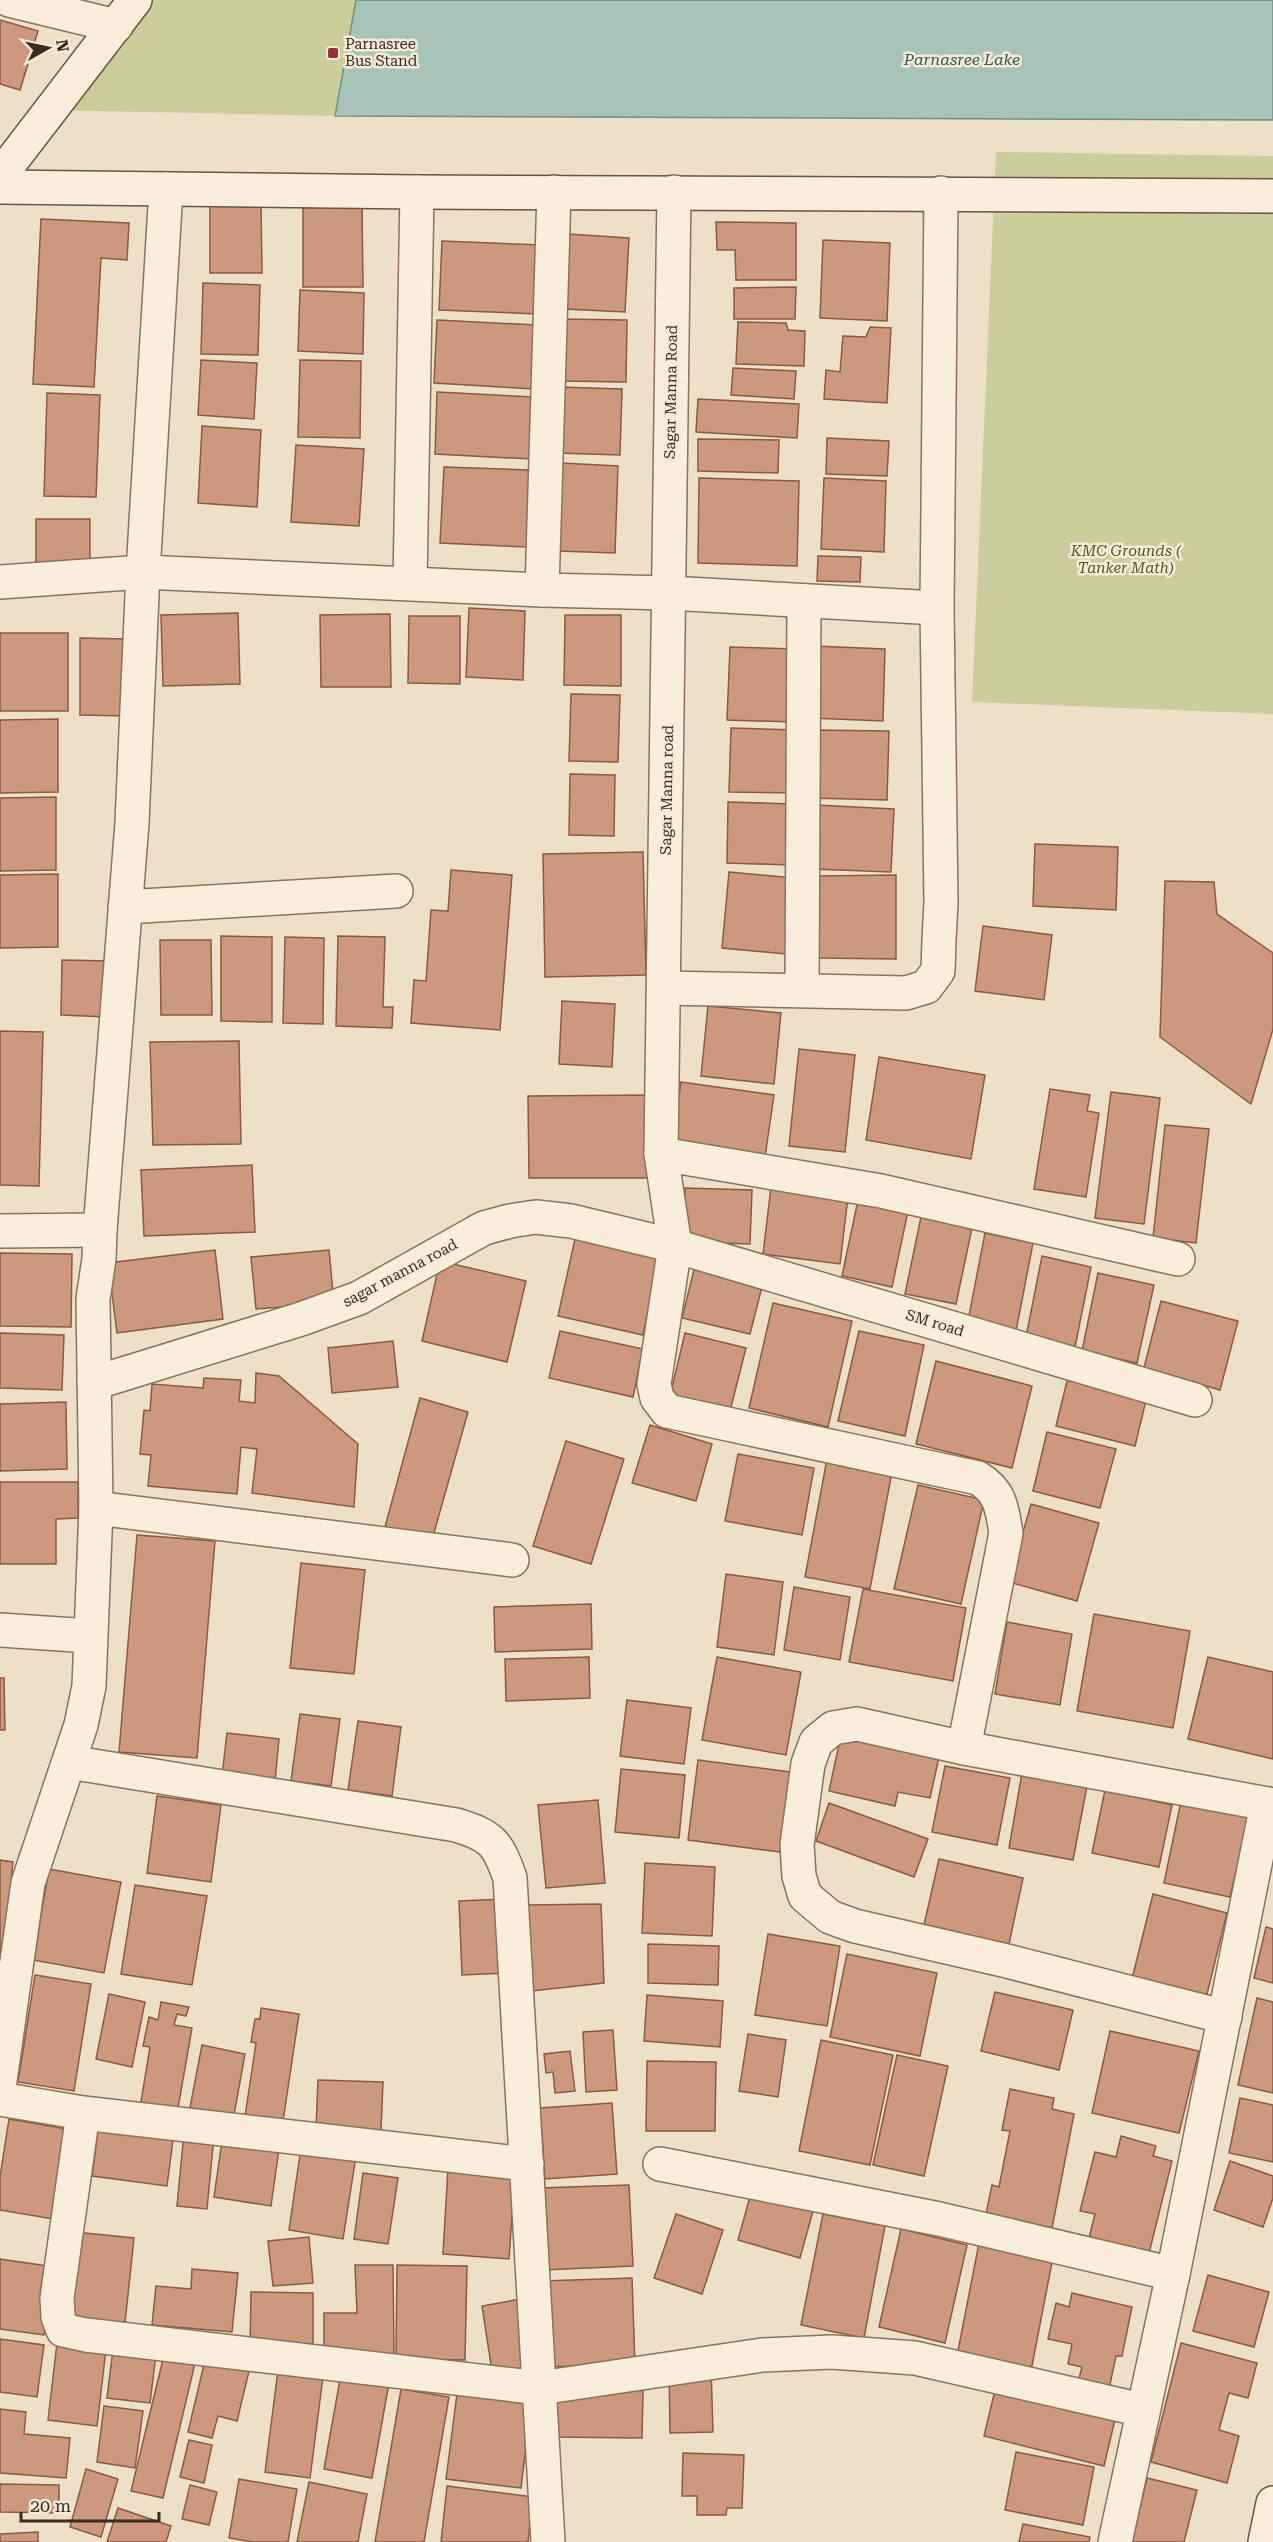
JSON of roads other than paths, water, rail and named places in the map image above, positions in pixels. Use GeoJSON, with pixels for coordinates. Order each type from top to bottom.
{"type":"FeatureCollection","features":[{"type":"Feature","properties":{"kind":"street"},"geometry":{"type":"LineString","coordinates":[[9,0],[116,26]]}},
{"type":"Feature","properties":{"kind":"street"},"geometry":{"type":"LineString","coordinates":[[0,176],[135,0]]}},
{"type":"Feature","properties":{"kind":"street"},"geometry":{"type":"LineString","coordinates":[[0,187],[417,192],[1273,196]]}},
{"type":"Feature","properties":{"kind":"street"},"geometry":{"type":"LineString","coordinates":[[0,2081],[28,1883],[81,1725],[89,1686],[96,1508],[93,1299],[99,1258],[124,947],[166,189]]}},
{"type":"Feature","properties":{"kind":"street"},"geometry":{"type":"LineString","coordinates":[[410,583],[417,192]]}},
{"type":"Feature","properties":{"kind":"street"},"geometry":{"type":"LineString","coordinates":[[542,590],[554,192]]}},
{"type":"Feature","properties":{"kind":"street","name":"Sagar Manna Road"},"geometry":{"type":"LineString","coordinates":[[669,592],[674,192]]}},
{"type":"Feature","properties":{"kind":"street"},"geometry":{"type":"LineString","coordinates":[[664,988],[906,993],[926,987],[938,971],[941,902],[937,608],[941,193]]}},
{"type":"Feature","properties":{"kind":"street"},"geometry":{"type":"LineString","coordinates":[[0,582],[143,572],[542,590],[669,592],[937,608]]}},
{"type":"Feature","properties":{"kind":"street","name":"Sagar Manna road"},"geometry":{"type":"LineString","coordinates":[[669,592],[661,1155],[675,1246],[654,1384],[657,1398],[667,1411],[978,1478],[991,1486],[1002,1505],[1006,1533],[964,1748]]}},
{"type":"Feature","properties":{"kind":"street"},"geometry":{"type":"LineString","coordinates":[[802,990],[804,601]]}},
{"type":"Feature","properties":{"kind":"street"},"geometry":{"type":"LineString","coordinates":[[125,907],[396,891]]}},
{"type":"Feature","properties":{"kind":"street"},"geometry":{"type":"LineString","coordinates":[[661,1155],[881,1191],[1178,1258]]}},
{"type":"Feature","properties":{"kind":"street","name":"sagar manna road"},"geometry":{"type":"LineString","coordinates":[[94,1383],[301,1319],[359,1298],[484,1228],[510,1221],[536,1217],[571,1221],[675,1246]]}},
{"type":"Feature","properties":{"kind":"street"},"geometry":{"type":"LineString","coordinates":[[0,1231],[100,1230]]}},
{"type":"Feature","properties":{"kind":"street","name":"SM road"},"geometry":{"type":"LineString","coordinates":[[675,1246],[1195,1400]]}},
{"type":"Feature","properties":{"kind":"street"},"geometry":{"type":"LineString","coordinates":[[96,1508],[512,1560]]}},
{"type":"Feature","properties":{"kind":"street"},"geometry":{"type":"LineString","coordinates":[[0,1630],[90,1635]]}},
{"type":"Feature","properties":{"kind":"street"},"geometry":{"type":"LineString","coordinates":[[1114,2542],[1173,2274],[1270,1804],[964,1748],[857,1724],[833,1728],[816,1742],[808,1764],[796,1845],[799,1876],[804,1896],[830,1917],[855,1926],[1006,1961],[1225,2017]]}},
{"type":"Feature","properties":{"kind":"street"},"geometry":{"type":"LineString","coordinates":[[69,1762],[456,1825],[478,1832],[500,1848],[510,1878],[548,2542]]}},
{"type":"Feature","properties":{"kind":"street"},"geometry":{"type":"LineString","coordinates":[[0,2099],[82,2113],[527,2164]]}},
{"type":"Feature","properties":{"kind":"street"},"geometry":{"type":"LineString","coordinates":[[82,2113],[57,2298],[58,2317],[63,2330],[86,2335],[540,2388],[762,2355],[832,2352],[915,2358],[1142,2410]]}},
{"type":"Feature","properties":{"kind":"street"},"geometry":{"type":"LineString","coordinates":[[660,2164],[939,2219],[1173,2274]]}},
{"type":"Feature","properties":{"kind":"street"},"geometry":{"type":"LineString","coordinates":[[1265,2542],[1273,2503]]}},
{"type":"Feature","properties":{"kind":"water","name":"Parnasree Lake"},"geometry":{"type":"Polygon","coordinates":[[[356,0],[1273,0],[1273,120],[335,116],[356,0]]]}},
{"type":"Feature","properties":{"kind":"place","name":"Parnasree Bus Stand"},"geometry":{"type":"Point","coordinates":[333,53]}},
{"type":"Feature","properties":{"kind":"park label","name":"KMC Grounds ( Tanker Math)"},"geometry":{"type":"Point","coordinates":[1126,560]}}]}
